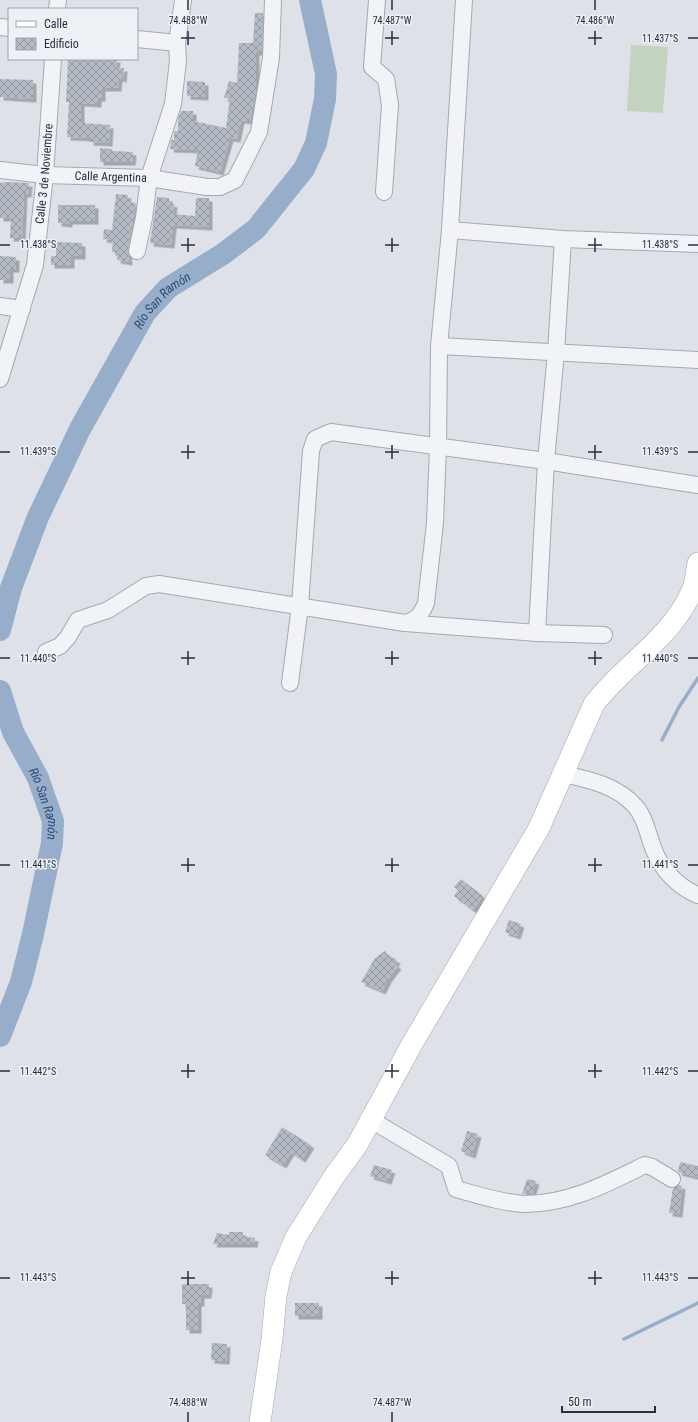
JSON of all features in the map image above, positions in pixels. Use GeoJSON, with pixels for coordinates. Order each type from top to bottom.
{"type":"FeatureCollection","features":[{"type":"Feature","properties":{"kind":"main road"},"geometry":{"type":"LineString","coordinates":[[260,1422],[272,1339],[276,1296],[281,1272],[296,1237],[333,1178],[357,1145],[412,1044],[539,828],[594,704],[607,688],[658,639],[695,588],[698,563]]}},
{"type":"Feature","properties":{"kind":"street"},"geometry":{"type":"LineString","coordinates":[[137,251],[144,218],[149,178],[173,104],[178,61],[177,43],[183,0]]}},
{"type":"Feature","properties":{"kind":"street","name":"Calle Argentina"},"geometry":{"type":"LineString","coordinates":[[0,170],[45,175],[149,178],[220,187],[235,180],[259,132],[271,58],[273,0]]}},
{"type":"Feature","properties":{"kind":"street"},"geometry":{"type":"LineString","coordinates":[[377,0],[372,67],[386,78],[390,105],[384,192]]}},
{"type":"Feature","properties":{"kind":"street"},"geometry":{"type":"LineString","coordinates":[[405,623],[414,620],[422,613],[426,603],[435,523],[438,447],[439,346],[450,230],[464,0]]}},
{"type":"Feature","properties":{"kind":"street"},"geometry":{"type":"LineString","coordinates":[[138,39],[177,43]]}},
{"type":"Feature","properties":{"kind":"street","name":"Calle 3 de Noviembre"},"geometry":{"type":"LineString","coordinates":[[0,379],[35,265],[45,175],[53,60]]}},
{"type":"Feature","properties":{"kind":"street"},"geometry":{"type":"LineString","coordinates":[[450,230],[563,239],[698,244]]}},
{"type":"Feature","properties":{"kind":"street"},"geometry":{"type":"LineString","coordinates":[[537,633],[546,461],[556,352],[563,239]]}},
{"type":"Feature","properties":{"kind":"street"},"geometry":{"type":"LineString","coordinates":[[0,306],[22,309]]}},
{"type":"Feature","properties":{"kind":"street"},"geometry":{"type":"LineString","coordinates":[[439,346],[698,360]]}},
{"type":"Feature","properties":{"kind":"street"},"geometry":{"type":"LineString","coordinates":[[290,683],[300,606],[311,451],[315,439],[331,432],[546,461],[698,485]]}},
{"type":"Feature","properties":{"kind":"street"},"geometry":{"type":"LineString","coordinates":[[46,652],[60,646],[68,637],[78,620],[108,610],[146,586],[160,584],[405,623],[537,633],[604,635]]}},
{"type":"Feature","properties":{"kind":"street"},"geometry":{"type":"LineString","coordinates":[[564,774],[596,781],[620,793],[635,806],[644,822],[654,852],[671,877],[698,895]]}},
{"type":"Feature","properties":{"kind":"street"},"geometry":{"type":"LineString","coordinates":[[371,1120],[449,1166],[456,1189],[523,1204],[559,1201],[598,1188],[645,1166],[652,1167],[672,1179]]}},
{"type":"Feature","properties":{"kind":"green space"},"geometry":{"type":"Polygon","coordinates":[[[631,45],[668,47],[663,113],[627,111],[631,45]]]}},
{"type":"Feature","properties":{"kind":"building"},"geometry":{"type":"Polygon","coordinates":[[[255,13],[263,13],[262,52],[256,52],[256,89],[250,121],[241,120],[237,139],[230,138],[220,172],[195,166],[198,150],[170,149],[171,140],[174,140],[174,131],[178,131],[178,119],[181,111],[193,111],[193,121],[226,128],[230,98],[224,98],[229,81],[237,83],[239,43],[253,43],[255,13]]]}},
{"type":"Feature","properties":{"kind":"building"},"geometry":{"type":"Polygon","coordinates":[[[68,60],[117,60],[116,68],[124,68],[123,79],[119,78],[118,88],[102,88],[102,98],[98,98],[98,104],[81,103],[81,123],[110,125],[109,143],[90,142],[90,138],[67,137],[69,102],[66,102],[68,60]]]}},
{"type":"Feature","properties":{"kind":"building"},"geometry":{"type":"Polygon","coordinates":[[[0,79],[33,80],[33,99],[0,97],[0,79]]]}},
{"type":"Feature","properties":{"kind":"building"},"geometry":{"type":"Polygon","coordinates":[[[187,81],[205,82],[205,97],[187,96],[187,81]]]}},
{"type":"Feature","properties":{"kind":"building"},"geometry":{"type":"Polygon","coordinates":[[[100,148],[112,149],[112,151],[133,152],[132,162],[100,162],[100,148]]]}},
{"type":"Feature","properties":{"kind":"building"},"geometry":{"type":"Polygon","coordinates":[[[0,183],[29,183],[28,194],[24,194],[22,238],[10,238],[11,218],[0,218],[0,183]]]}},
{"type":"Feature","properties":{"kind":"building"},"geometry":{"type":"Polygon","coordinates":[[[116,194],[128,195],[127,202],[136,203],[128,249],[129,262],[117,260],[118,253],[112,252],[113,240],[103,239],[104,229],[112,230],[116,194]]]}},
{"type":"Feature","properties":{"kind":"building"},"geometry":{"type":"Polygon","coordinates":[[[157,197],[169,198],[169,203],[174,204],[173,214],[195,216],[196,198],[209,198],[209,227],[173,225],[171,245],[150,243],[157,197]]]}},
{"type":"Feature","properties":{"kind":"building"},"geometry":{"type":"Polygon","coordinates":[[[58,205],[95,205],[95,221],[69,221],[69,224],[58,223],[58,205]]]}},
{"type":"Feature","properties":{"kind":"building"},"geometry":{"type":"Polygon","coordinates":[[[56,242],[82,243],[82,256],[71,256],[71,265],[51,265],[51,256],[56,256],[56,242]]]}},
{"type":"Feature","properties":{"kind":"building"},"geometry":{"type":"Polygon","coordinates":[[[0,256],[16,257],[16,269],[10,269],[10,280],[0,280],[0,256]]]}},
{"type":"Feature","properties":{"kind":"building"},"geometry":{"type":"Polygon","coordinates":[[[461,879],[483,896],[473,910],[454,896],[458,890],[454,887],[461,879]]]}},
{"type":"Feature","properties":{"kind":"building"},"geometry":{"type":"Polygon","coordinates":[[[509,920],[521,924],[517,936],[505,932],[509,920]]]}},
{"type":"Feature","properties":{"kind":"building"},"geometry":{"type":"Polygon","coordinates":[[[385,951],[388,955],[397,960],[395,964],[398,966],[388,979],[382,991],[361,982],[375,958],[385,951]]]}},
{"type":"Feature","properties":{"kind":"building"},"geometry":{"type":"Polygon","coordinates":[[[282,1127],[311,1145],[302,1159],[291,1152],[283,1165],[265,1155],[282,1127]]]}},
{"type":"Feature","properties":{"kind":"building"},"geometry":{"type":"Polygon","coordinates":[[[467,1131],[478,1134],[472,1155],[461,1151],[467,1131]]]}},
{"type":"Feature","properties":{"kind":"building"},"geometry":{"type":"Polygon","coordinates":[[[680,1162],[698,1166],[698,1177],[678,1172],[680,1162]]]}},
{"type":"Feature","properties":{"kind":"building"},"geometry":{"type":"Polygon","coordinates":[[[374,1165],[392,1170],[388,1181],[370,1176],[374,1165]]]}},
{"type":"Feature","properties":{"kind":"building"},"geometry":{"type":"Polygon","coordinates":[[[527,1179],[536,1181],[532,1194],[522,1194],[527,1179]]]}},
{"type":"Feature","properties":{"kind":"building"},"geometry":{"type":"Polygon","coordinates":[[[679,1185],[682,1186],[679,1214],[669,1213],[673,1188],[679,1185]]]}},
{"type":"Feature","properties":{"kind":"building"},"geometry":{"type":"Polygon","coordinates":[[[229,1232],[243,1232],[243,1236],[255,1238],[254,1244],[213,1244],[217,1233],[229,1235],[229,1232]]]}},
{"type":"Feature","properties":{"kind":"building"},"geometry":{"type":"Polygon","coordinates":[[[182,1284],[209,1284],[208,1295],[201,1295],[201,1303],[198,1303],[198,1330],[186,1330],[186,1304],[182,1304],[182,1284]]]}},
{"type":"Feature","properties":{"kind":"building"},"geometry":{"type":"Polygon","coordinates":[[[295,1303],[319,1303],[319,1316],[295,1316],[295,1303]]]}},
{"type":"Feature","properties":{"kind":"building"},"geometry":{"type":"Polygon","coordinates":[[[212,1343],[227,1344],[226,1361],[211,1360],[212,1343]]]}},
{"type":"Feature","properties":{"kind":"waterway","name":"Río San Ramón"},"geometry":{"type":"LineString","coordinates":[[0,630],[11,588],[38,517],[80,429],[145,313],[168,288],[223,254],[256,229],[304,169],[316,143],[325,99],[326,74],[310,0]]}},
{"type":"Feature","properties":{"kind":"waterway"},"geometry":{"type":"LineString","coordinates":[[662,740],[679,707],[698,678]]}},
{"type":"Feature","properties":{"kind":"waterway","name":"Río San Ramón"},"geometry":{"type":"LineString","coordinates":[[0,691],[13,732],[38,778],[53,821],[52,843],[33,934],[21,982],[0,1036]]}},
{"type":"Feature","properties":{"kind":"waterway"},"geometry":{"type":"LineString","coordinates":[[624,1339],[698,1303]]}}]}
